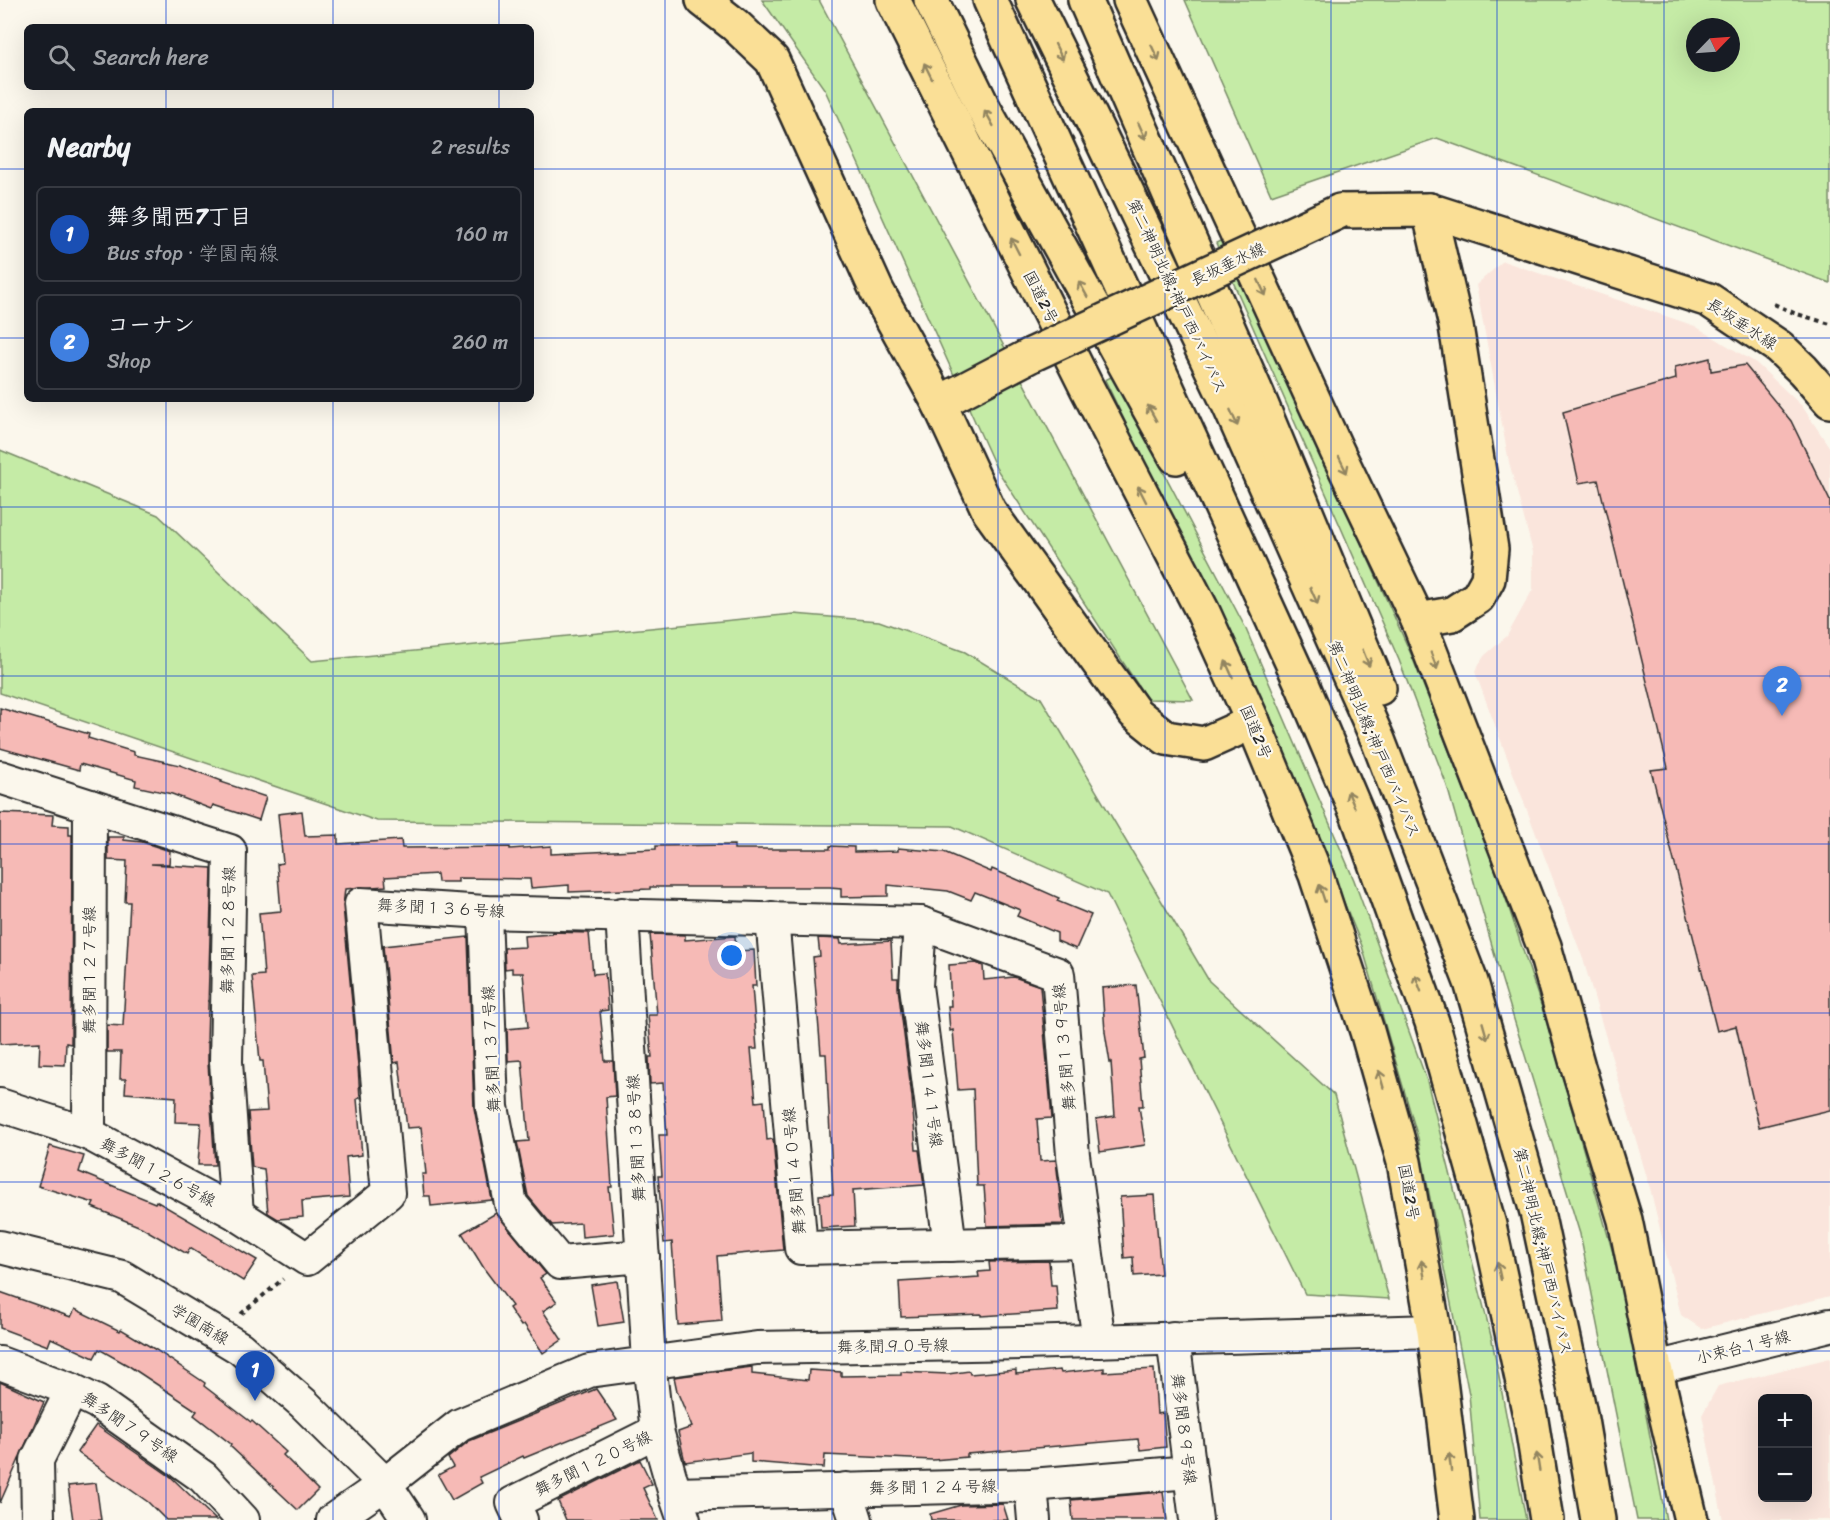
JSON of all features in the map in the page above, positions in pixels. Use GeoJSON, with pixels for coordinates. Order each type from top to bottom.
{"type":"FeatureCollection","features":[{"type":"Feature","properties":{"kind":"main road"},"geometry":{"type":"LineString","coordinates":[[703,0],[735,25],[772,60],[877,291],[939,403],[989,511],[1135,713],[1166,738],[1204,744],[1253,722]]}},
{"type":"Feature","properties":{"kind":"main road","name":"国道2号"},"geometry":{"type":"LineString","coordinates":[[893,0],[1087,388],[1203,612],[1253,722],[1316,875],[1368,1031],[1404,1162],[1434,1331],[1457,1520]]}},
{"type":"Feature","properties":{"kind":"main road"},"geometry":{"type":"LineString","coordinates":[[931,0],[984,109],[1302,684]]}},
{"type":"Feature","properties":{"kind":"main road"},"geometry":{"type":"LineString","coordinates":[[990,0],[1302,684],[1358,816],[1435,1034],[1489,1225],[1531,1420],[1547,1520]]}},
{"type":"Feature","properties":{"kind":"main road","name":"第二神明北線;神戸西バイパス"},"geometry":{"type":"LineString","coordinates":[[1033,0],[1115,167],[1258,472],[1378,740],[1471,982],[1537,1212],[1580,1414],[1598,1520]]}},
{"type":"Feature","properties":{"kind":"main road"},"geometry":{"type":"LineString","coordinates":[[1085,0],[1257,393],[1394,725],[1471,982]]}},
{"type":"Feature","properties":{"kind":"main road"},"geometry":{"type":"LineString","coordinates":[[1130,0],[1337,451],[1418,620],[1544,946],[1625,1220],[1655,1368],[1691,1520]]}},
{"type":"Feature","properties":{"kind":"main road"},"geometry":{"type":"LineString","coordinates":[[1418,620],[1452,614],[1478,597],[1488,579],[1491,549],[1456,326],[1429,210]]}},
{"type":"Feature","properties":{"kind":"main road","name":"長坂垂水線"},"geometry":{"type":"LineString","coordinates":[[939,403],[1031,355],[1340,211],[1429,210],[1708,300],[1779,347],[1830,401]]}},
{"type":"Feature","properties":{"kind":"street","name":"舞多聞１２８号線"},"geometry":{"type":"LineString","coordinates":[[0,777],[230,850],[226,1062],[237,1214]]}},
{"type":"Feature","properties":{"kind":"street","name":"舞多聞１２７号線"},"geometry":{"type":"LineString","coordinates":[[88,1134],[90,806]]}},
{"type":"Feature","properties":{"kind":"street","name":"舞多聞１３６号線"},"geometry":{"type":"LineString","coordinates":[[307,1259],[388,1193],[361,904],[485,912],[772,918]]}},
{"type":"Feature","properties":{"kind":"street","name":"舞多聞１３７号線"},"geometry":{"type":"LineString","coordinates":[[485,912],[492,1107],[511,1204],[560,1263],[643,1256]]}},
{"type":"Feature","properties":{"kind":"street","name":"舞多聞１３８号線"},"geometry":{"type":"LineString","coordinates":[[622,914],[649,1362],[657,1431],[680,1507]]}},
{"type":"Feature","properties":{"kind":"street","name":"舞多聞１３９号線"},"geometry":{"type":"LineString","coordinates":[[772,918],[920,923],[1058,974],[1073,1155],[1099,1341]]}},
{"type":"Feature","properties":{"kind":"street","name":"舞多聞１４０号線"},"geometry":{"type":"LineString","coordinates":[[772,918],[801,1248],[1085,1242]]}},
{"type":"Feature","properties":{"kind":"street","name":"舞多聞１４１号線"},"geometry":{"type":"LineString","coordinates":[[920,923],[916,986],[951,1245]]}},
{"type":"Feature","properties":{"kind":"street","name":"舞多聞１２６号線"},"geometry":{"type":"LineString","coordinates":[[0,1105],[88,1134],[237,1214],[307,1259]]}},
{"type":"Feature","properties":{"kind":"street","name":"学園南線"},"geometry":{"type":"LineString","coordinates":[[0,1247],[122,1276],[240,1348],[304,1404],[385,1484],[409,1520]]}},
{"type":"Feature","properties":{"kind":"street","name":"小束台１号線"},"geometry":{"type":"LineString","coordinates":[[1655,1368],[1830,1325]]}},
{"type":"Feature","properties":{"kind":"street","name":"舞多聞９０号線"},"geometry":{"type":"LineString","coordinates":[[333,1520],[385,1484],[460,1425],[589,1371],[757,1348],[1434,1331]]}},
{"type":"Feature","properties":{"kind":"street","name":"舞多聞８９号線"},"geometry":{"type":"LineString","coordinates":[[1173,1338],[1196,1520]]}},
{"type":"Feature","properties":{"kind":"street","name":"舞多聞７９号線"},"geometry":{"type":"LineString","coordinates":[[0,1363],[72,1390],[97,1402],[194,1470],[243,1520]]}},
{"type":"Feature","properties":{"kind":"street"},"geometry":{"type":"LineString","coordinates":[[38,1520],[37,1460],[72,1390]]}},
{"type":"Feature","properties":{"kind":"street","name":"舞多聞１２０号線"},"geometry":{"type":"LineString","coordinates":[[521,1520],[513,1503],[657,1431]]}},
{"type":"Feature","properties":{"kind":"street","name":"舞多聞１２４号線"},"geometry":{"type":"LineString","coordinates":[[680,1507],[846,1489],[1030,1485],[1190,1472]]}},
{"type":"Feature","properties":{"kind":"street"},"geometry":{"type":"LineString","coordinates":[[1030,1485],[1034,1520]]}},
{"type":"Feature","properties":{"kind":"street"},"geometry":{"type":"LineString","coordinates":[[846,1489],[856,1520]]}},
{"type":"Feature","properties":{"kind":"path"},"geometry":{"type":"LineString","coordinates":[[216,1334],[307,1259]]}},
{"type":"Feature","properties":{"kind":"shaded area"},"geometry":{"type":"Polygon","coordinates":[[[1503,261],[1695,326],[1756,363],[1802,406],[1830,448],[1830,1296],[1702,1329],[1681,1315],[1650,1188],[1583,959],[1475,672],[1484,656],[1507,636],[1533,589],[1533,552],[1509,462],[1476,285],[1503,261]]]}},
{"type":"Feature","properties":{"kind":"shaded area"},"geometry":{"type":"Polygon","coordinates":[[[1830,1358],[1830,1520],[1723,1520],[1702,1415],[1718,1386],[1830,1358]]]}},
{"type":"Feature","properties":{"kind":"green space"},"geometry":{"type":"Polygon","coordinates":[[[762,0],[819,0],[1193,700],[1147,699],[996,468],[825,90],[762,0]]]}},
{"type":"Feature","properties":{"kind":"green space"},"geometry":{"type":"Polygon","coordinates":[[[1185,0],[1830,0],[1830,283],[1437,138],[1271,195],[1185,0]]]}},
{"type":"Feature","properties":{"kind":"green space"},"geometry":{"type":"Polygon","coordinates":[[[1224,239],[1411,654],[1498,875],[1547,1023],[1619,1274],[1666,1520],[1637,1520],[1580,1234],[1500,974],[1447,786],[1399,660],[1216,243],[1224,239]]]}},
{"type":"Feature","properties":{"kind":"green space"},"geometry":{"type":"Polygon","coordinates":[[[1113,376],[1245,627],[1354,880],[1427,1081],[1492,1340],[1526,1520],[1480,1520],[1469,1394],[1418,1138],[1362,946],[1269,721],[1105,380],[1113,376]]]}},
{"type":"Feature","properties":{"kind":"green space"},"geometry":{"type":"Polygon","coordinates":[[[0,450],[158,515],[312,661],[794,614],[879,621],[965,652],[1041,698],[1209,981],[1334,1095],[1389,1299],[1305,1294],[1107,894],[952,826],[377,821],[0,693],[0,450]]]}},
{"type":"Feature","properties":{"kind":"building"},"geometry":{"type":"Polygon","coordinates":[[[1710,358],[1711,371],[1745,365],[1791,421],[1830,501],[1830,1110],[1759,1127],[1736,1026],[1717,1031],[1651,770],[1668,768],[1598,480],[1579,483],[1563,412],[1676,379],[1675,367],[1710,358]]]}},
{"type":"Feature","properties":{"kind":"building"},"geometry":{"type":"Polygon","coordinates":[[[0,708],[89,734],[88,738],[134,752],[134,755],[180,765],[266,797],[259,820],[213,805],[211,809],[172,794],[135,786],[136,780],[80,764],[79,770],[0,748],[0,708]]]}},
{"type":"Feature","properties":{"kind":"building"},"geometry":{"type":"Polygon","coordinates":[[[302,811],[305,836],[338,835],[338,844],[401,840],[402,848],[510,847],[510,849],[551,846],[551,854],[656,849],[656,846],[734,845],[734,849],[830,849],[830,846],[854,847],[854,852],[898,851],[898,848],[944,852],[991,872],[992,869],[1016,879],[1059,898],[1057,901],[1091,915],[1076,949],[1057,941],[1057,933],[1017,916],[1020,910],[975,892],[971,900],[948,891],[888,885],[888,896],[841,897],[841,888],[830,887],[650,887],[650,889],[569,892],[569,885],[531,888],[530,879],[458,878],[458,882],[438,882],[437,874],[385,877],[386,886],[345,889],[343,906],[358,1066],[360,1098],[357,1099],[362,1155],[346,1157],[349,1197],[302,1201],[303,1217],[278,1219],[268,1213],[264,1169],[252,1167],[248,1112],[267,1111],[252,976],[264,975],[259,913],[281,911],[277,864],[283,863],[278,814],[302,811]]]}},
{"type":"Feature","properties":{"kind":"building"},"geometry":{"type":"Polygon","coordinates":[[[0,813],[53,815],[52,825],[69,826],[69,835],[72,835],[71,1044],[66,1043],[65,1065],[39,1064],[40,1042],[0,1044],[0,813]]]}},
{"type":"Feature","properties":{"kind":"building"},"geometry":{"type":"Polygon","coordinates":[[[108,837],[124,837],[124,840],[142,842],[170,851],[169,864],[151,864],[212,868],[207,1042],[215,1165],[198,1165],[201,1123],[175,1122],[176,1097],[125,1093],[126,1079],[120,1079],[121,1052],[107,1052],[107,1025],[123,1026],[130,902],[125,902],[127,861],[108,860],[108,837]]]}},
{"type":"Feature","properties":{"kind":"building"},"geometry":{"type":"Polygon","coordinates":[[[552,932],[589,933],[593,974],[605,973],[608,1010],[600,1011],[605,1061],[613,1061],[615,1096],[606,1097],[612,1187],[609,1187],[614,1234],[582,1237],[581,1223],[552,1225],[528,1196],[517,1142],[529,1141],[522,1060],[508,1061],[507,1029],[528,1027],[523,973],[512,973],[512,968],[505,969],[504,948],[525,947],[524,936],[552,934],[552,932]]]}},
{"type":"Feature","properties":{"kind":"building"},"geometry":{"type":"Polygon","coordinates":[[[650,934],[685,935],[685,940],[735,936],[736,951],[754,950],[756,986],[752,986],[757,1049],[751,1049],[756,1102],[764,1101],[767,1140],[773,1139],[783,1250],[717,1256],[722,1321],[678,1325],[672,1242],[664,1243],[658,1176],[662,1176],[659,1135],[667,1135],[663,1083],[650,1084],[649,1057],[652,1057],[648,1015],[657,1015],[650,934]]]}},
{"type":"Feature","properties":{"kind":"building"},"geometry":{"type":"Polygon","coordinates":[[[468,937],[474,1108],[492,1200],[431,1206],[430,1196],[424,1196],[422,1174],[426,1174],[421,1127],[407,1128],[399,1062],[394,1063],[383,946],[468,937]]]}},
{"type":"Feature","properties":{"kind":"building"},"geometry":{"type":"Polygon","coordinates":[[[818,938],[840,939],[841,944],[891,941],[893,978],[898,978],[916,1150],[919,1150],[924,1185],[853,1190],[855,1226],[821,1228],[819,1195],[833,1194],[826,1054],[821,1054],[813,957],[820,956],[818,938]]]}},
{"type":"Feature","properties":{"kind":"building"},"geometry":{"type":"Polygon","coordinates":[[[976,963],[983,966],[984,980],[1014,977],[1040,986],[1052,1118],[1037,1119],[1040,1161],[1056,1160],[1063,1224],[987,1226],[984,1186],[977,1186],[973,1089],[958,1090],[953,1030],[950,1031],[948,1006],[951,1006],[949,965],[976,963]]]}},
{"type":"Feature","properties":{"kind":"building"},"geometry":{"type":"Polygon","coordinates":[[[1136,985],[1144,1058],[1139,1059],[1143,1106],[1139,1106],[1145,1145],[1100,1152],[1096,1119],[1115,1116],[1102,988],[1136,985]]]}},
{"type":"Feature","properties":{"kind":"building"},"geometry":{"type":"Polygon","coordinates":[[[50,1146],[84,1156],[79,1172],[155,1203],[156,1201],[257,1260],[243,1281],[190,1248],[187,1254],[141,1227],[92,1207],[94,1203],[38,1186],[50,1146]]]}},
{"type":"Feature","properties":{"kind":"building"},"geometry":{"type":"Polygon","coordinates":[[[1154,1195],[1161,1274],[1134,1276],[1133,1257],[1124,1258],[1120,1197],[1154,1195]]]}},
{"type":"Feature","properties":{"kind":"building"},"geometry":{"type":"Polygon","coordinates":[[[496,1213],[546,1274],[540,1278],[557,1302],[543,1311],[562,1340],[543,1353],[524,1324],[521,1326],[509,1308],[512,1306],[485,1270],[462,1233],[496,1213]]]}},
{"type":"Feature","properties":{"kind":"building"},"geometry":{"type":"Polygon","coordinates":[[[1049,1261],[1051,1285],[1056,1285],[1058,1311],[981,1316],[981,1314],[901,1317],[899,1282],[979,1277],[978,1272],[990,1271],[989,1262],[1049,1261]]]}},
{"type":"Feature","properties":{"kind":"building"},"geometry":{"type":"Polygon","coordinates":[[[617,1281],[624,1322],[598,1326],[591,1285],[617,1281]]]}},
{"type":"Feature","properties":{"kind":"building"},"geometry":{"type":"Polygon","coordinates":[[[0,1292],[71,1317],[75,1309],[120,1331],[121,1329],[156,1350],[205,1383],[204,1386],[252,1421],[286,1452],[283,1455],[318,1490],[298,1510],[230,1446],[231,1444],[194,1415],[197,1411],[129,1366],[99,1349],[94,1358],[51,1338],[48,1346],[0,1328],[0,1292]]]}},
{"type":"Feature","properties":{"kind":"building"},"geometry":{"type":"Polygon","coordinates":[[[752,1367],[752,1374],[808,1380],[809,1370],[841,1372],[841,1376],[901,1375],[901,1372],[948,1374],[969,1371],[970,1374],[1016,1370],[1016,1374],[1060,1370],[1061,1373],[1104,1368],[1104,1372],[1154,1369],[1157,1414],[1163,1413],[1166,1447],[1140,1450],[1138,1439],[967,1454],[967,1457],[933,1460],[825,1455],[824,1468],[751,1462],[751,1453],[685,1462],[678,1432],[692,1427],[677,1391],[674,1377],[752,1367]]]}},
{"type":"Feature","properties":{"kind":"building"},"geometry":{"type":"Polygon","coordinates":[[[0,1382],[44,1402],[0,1503],[0,1382]]]}},
{"type":"Feature","properties":{"kind":"building"},"geometry":{"type":"Polygon","coordinates":[[[596,1389],[617,1420],[524,1458],[523,1456],[479,1477],[482,1483],[452,1500],[438,1475],[453,1467],[448,1458],[469,1441],[596,1389]]]}},
{"type":"Feature","properties":{"kind":"building"},"geometry":{"type":"Polygon","coordinates":[[[96,1425],[171,1477],[216,1520],[166,1520],[148,1502],[77,1452],[96,1425]]]}},
{"type":"Feature","properties":{"kind":"building"},"geometry":{"type":"Polygon","coordinates":[[[640,1460],[652,1484],[643,1488],[658,1520],[566,1520],[558,1501],[640,1460]]]}},
{"type":"Feature","properties":{"kind":"building"},"geometry":{"type":"Polygon","coordinates":[[[96,1483],[101,1520],[73,1520],[68,1486],[96,1483]]]}},
{"type":"Feature","properties":{"kind":"building"},"geometry":{"type":"Polygon","coordinates":[[[1163,1492],[1167,1520],[1073,1520],[1071,1500],[1163,1492]]]}},
{"type":"Feature","properties":{"kind":"building"},"geometry":{"type":"Polygon","coordinates":[[[1003,1504],[1008,1520],[931,1520],[930,1514],[961,1505],[1003,1504]]]}},
{"type":"Feature","properties":{"kind":"place","name":"コーナン"},"geometry":{"type":"Point","coordinates":[1782,716]}},
{"type":"Feature","properties":{"kind":"place","name":"舞多聞西7丁目"},"geometry":{"type":"Point","coordinates":[255,1401]}}]}
